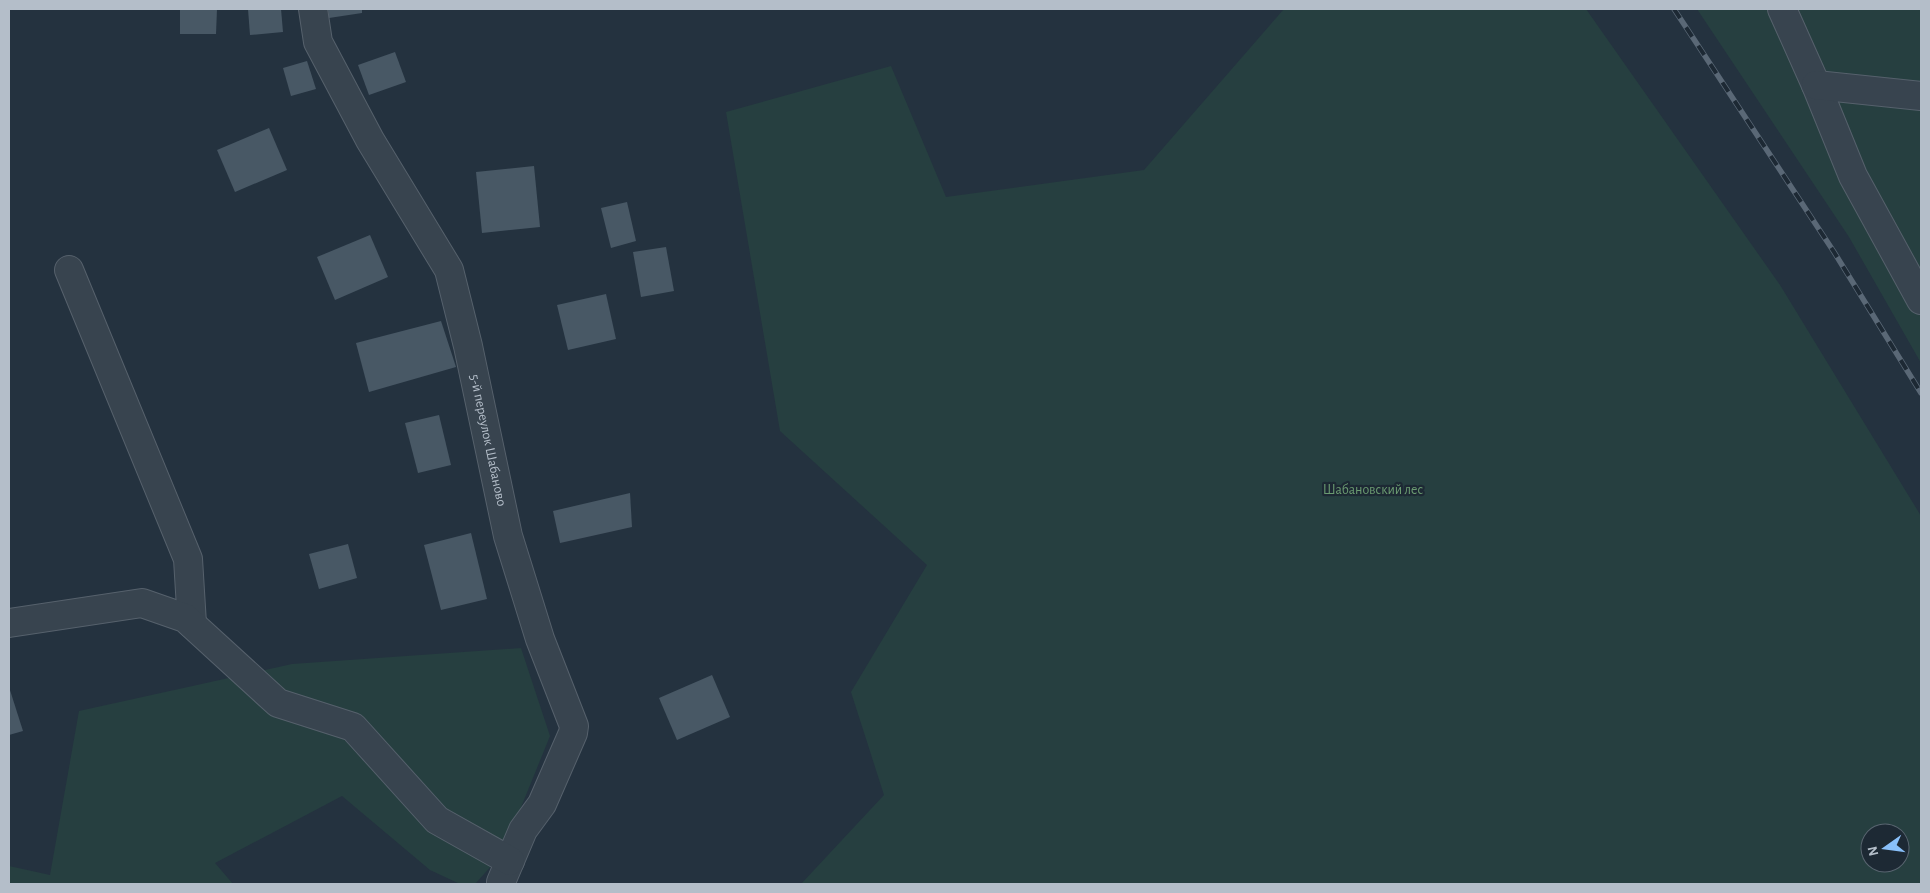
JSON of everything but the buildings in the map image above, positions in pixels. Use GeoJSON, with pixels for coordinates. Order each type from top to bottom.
{"type":"FeatureCollection","features":[{"type":"Feature","properties":{"kind":"street","name":"5-й переулок Шабаново"},"geometry":{"type":"LineString","coordinates":[[192,624],[278,702],[353,727],[437,820],[505,872],[523,830],[542,804],[573,733],[574,726],[540,639],[508,536],[468,346],[449,270],[370,140],[318,42],[313,9]]}},
{"type":"Feature","properties":{"kind":"street"},"geometry":{"type":"LineString","coordinates":[[1782,9],[1816,85],[1853,176],[1921,300]]}},
{"type":"Feature","properties":{"kind":"street"},"geometry":{"type":"LineString","coordinates":[[1816,85],[1921,96]]}},
{"type":"Feature","properties":{"kind":"street"},"geometry":{"type":"LineString","coordinates":[[69,270],[188,560],[192,624]]}},
{"type":"Feature","properties":{"kind":"street"},"geometry":{"type":"LineString","coordinates":[[9,622],[142,603],[185,618],[192,624]]}},
{"type":"Feature","properties":{"kind":"green space","name":"Шабановский лес"},"geometry":{"type":"Polygon","coordinates":[[[1284,9],[1586,9],[1780,285],[1921,516],[1921,884],[801,884],[884,795],[851,692],[927,565],[780,431],[726,112],[891,66],[946,197],[1144,170],[1284,9]]]}},
{"type":"Feature","properties":{"kind":"green space"},"geometry":{"type":"Polygon","coordinates":[[[1697,9],[1921,9],[1921,363],[1849,237],[1697,9]]]}},
{"type":"Feature","properties":{"kind":"green space"},"geometry":{"type":"Polygon","coordinates":[[[521,648],[550,736],[502,854],[475,884],[460,884],[430,870],[342,796],[215,863],[233,884],[9,884],[9,866],[50,875],[79,711],[292,664],[521,648]]]}},
{"type":"Feature","properties":{"kind":"railway"},"geometry":{"type":"LineString","coordinates":[[1674,9],[1834,252],[1921,393]]}}]}
